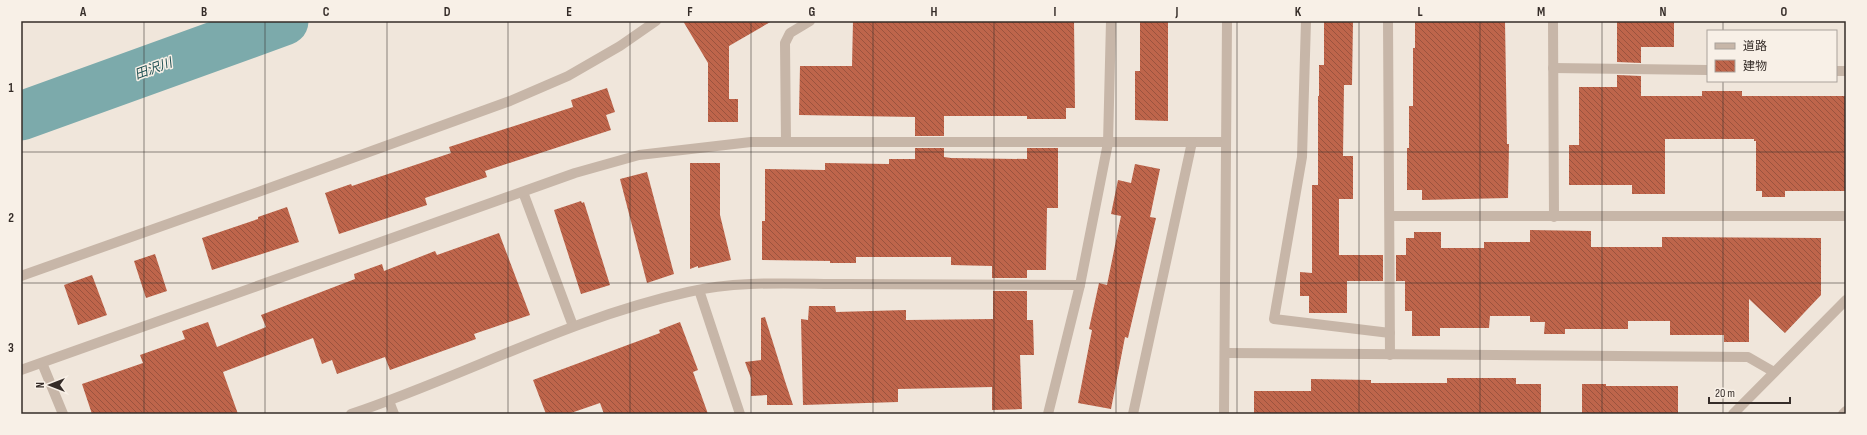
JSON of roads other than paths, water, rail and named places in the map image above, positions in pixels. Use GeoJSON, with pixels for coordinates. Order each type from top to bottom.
{"type":"FeatureCollection","features":[{"type":"Feature","properties":{"kind":"street"},"geometry":{"type":"LineString","coordinates":[[21,276],[275,186],[510,100],[568,76],[620,46],[656,21]]}},
{"type":"Feature","properties":{"kind":"street"},"geometry":{"type":"LineString","coordinates":[[786,142],[785,43],[790,33],[810,21]]}},
{"type":"Feature","properties":{"kind":"street"},"geometry":{"type":"LineString","coordinates":[[1048,414],[1080,285],[1108,143],[1111,21]]}},
{"type":"Feature","properties":{"kind":"street"},"geometry":{"type":"LineString","coordinates":[[1224,414],[1227,21]]}},
{"type":"Feature","properties":{"kind":"street"},"geometry":{"type":"LineString","coordinates":[[1306,21],[1302,157],[1274,319],[1390,333]]}},
{"type":"Feature","properties":{"kind":"street"},"geometry":{"type":"LineString","coordinates":[[1388,21],[1390,355]]}},
{"type":"Feature","properties":{"kind":"street"},"geometry":{"type":"LineString","coordinates":[[1553,21],[1554,217]]}},
{"type":"Feature","properties":{"kind":"street"},"geometry":{"type":"LineString","coordinates":[[1553,68],[1707,70]]}},
{"type":"Feature","properties":{"kind":"street"},"geometry":{"type":"LineString","coordinates":[[21,370],[575,173],[639,155],[751,142],[1226,142]]}},
{"type":"Feature","properties":{"kind":"street"},"geometry":{"type":"LineString","coordinates":[[1132,414],[1192,142]]}},
{"type":"Feature","properties":{"kind":"street"},"geometry":{"type":"LineString","coordinates":[[523,192],[573,326]]}},
{"type":"Feature","properties":{"kind":"street"},"geometry":{"type":"LineString","coordinates":[[1390,216],[1846,216]]}},
{"type":"Feature","properties":{"kind":"street"},"geometry":{"type":"LineString","coordinates":[[351,414],[389,401],[573,326],[636,305],[699,290],[746,284],[1080,285]]}},
{"type":"Feature","properties":{"kind":"street"},"geometry":{"type":"LineString","coordinates":[[699,290],[740,414]]}},
{"type":"Feature","properties":{"kind":"street"},"geometry":{"type":"LineString","coordinates":[[1733,414],[1846,300]]}},
{"type":"Feature","properties":{"kind":"street"},"geometry":{"type":"LineString","coordinates":[[1225,353],[1748,357],[1774,372]]}},
{"type":"Feature","properties":{"kind":"street"},"geometry":{"type":"LineString","coordinates":[[42,363],[63,414]]}},
{"type":"Feature","properties":{"kind":"street"},"geometry":{"type":"LineString","coordinates":[[389,401],[394,414]]}},
{"type":"Feature","properties":{"kind":"street"},"geometry":{"type":"LineString","coordinates":[[1843,414],[1846,411]]}},
{"type":"Feature","properties":{"kind":"waterway","name":"田沢川"},"geometry":{"type":"LineString","coordinates":[[21,116],[284,21]]}}]}
